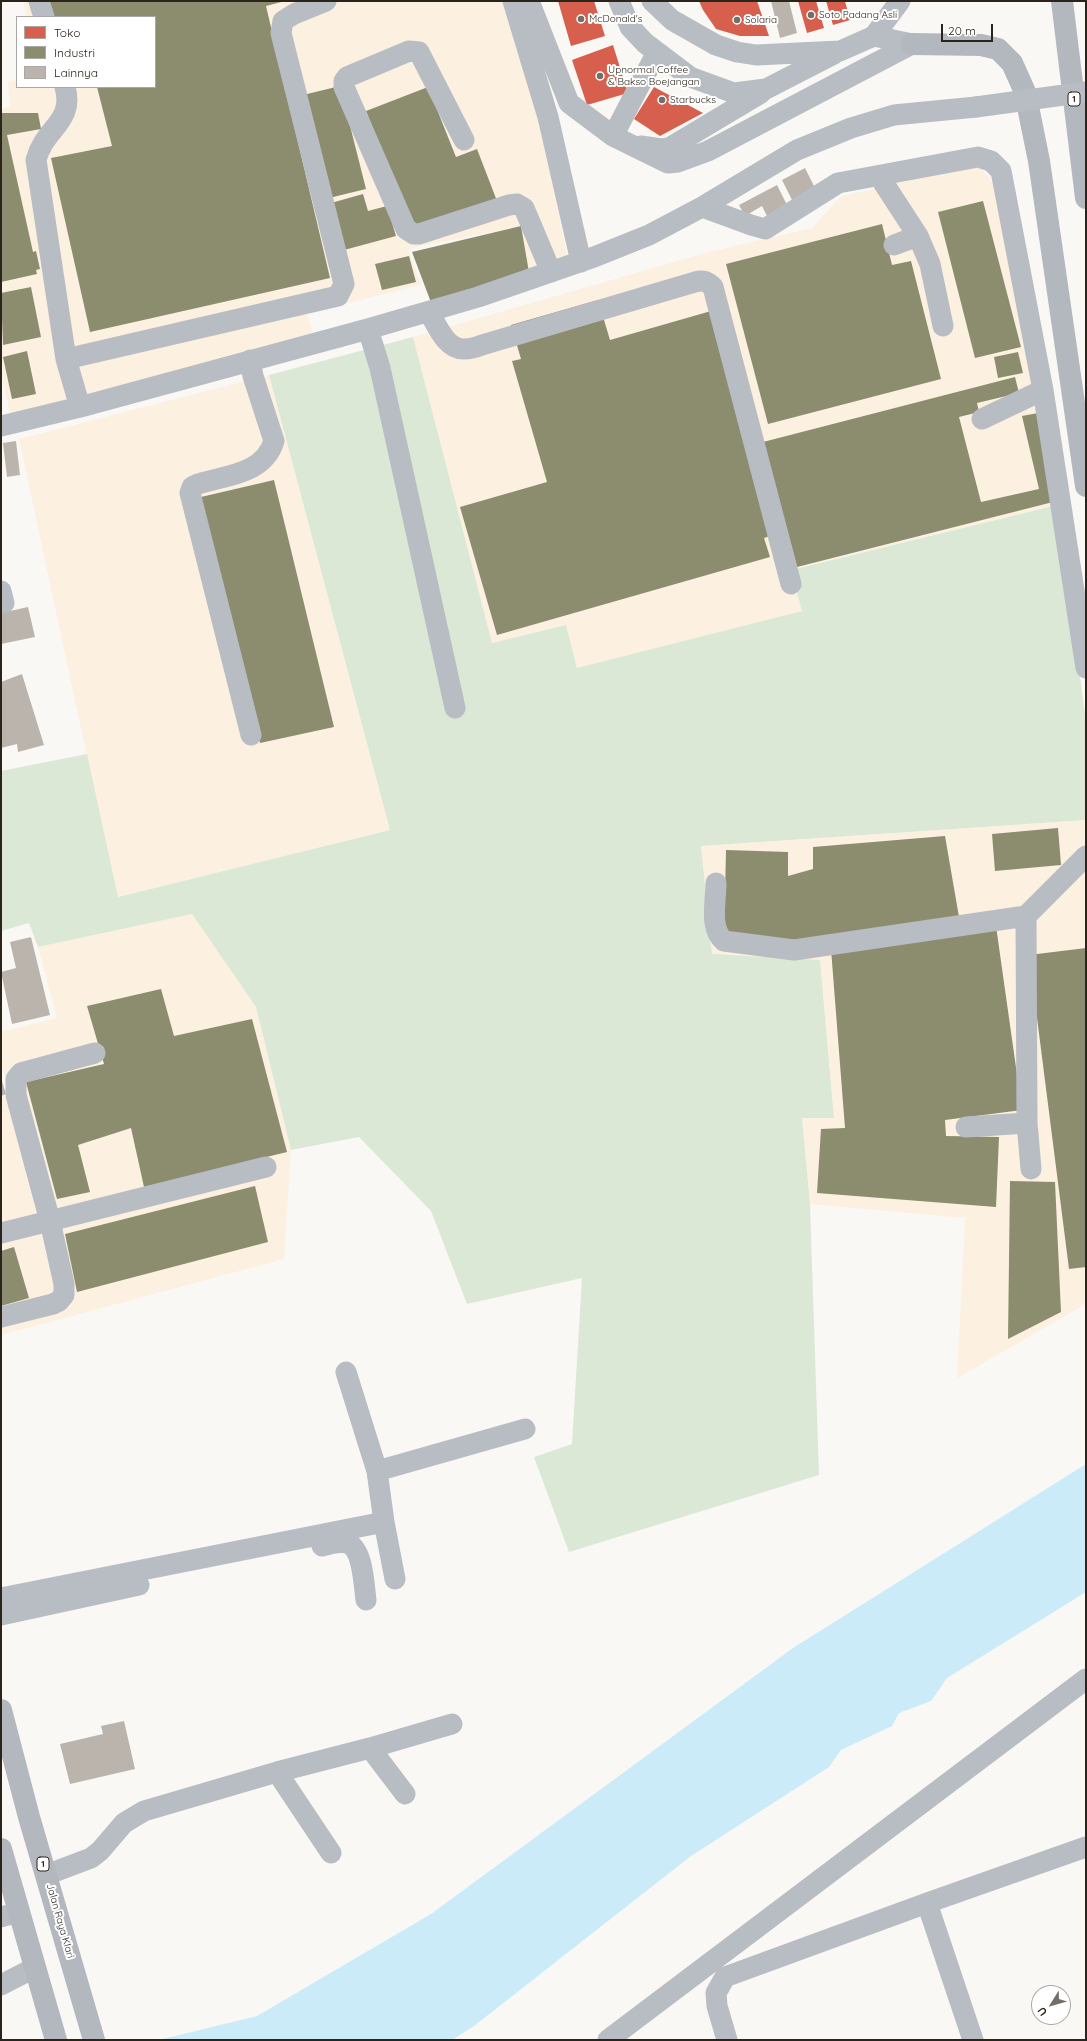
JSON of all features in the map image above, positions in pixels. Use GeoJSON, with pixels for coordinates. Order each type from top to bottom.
{"type":"FeatureCollection","features":[{"type":"Feature","properties":{"kind":"highway","name":"1"},"geometry":{"type":"LineString","coordinates":[[1062,1],[1086,198]]}},
{"type":"Feature","properties":{"kind":"highway"},"geometry":{"type":"LineString","coordinates":[[912,44],[981,45],[998,49],[1012,63],[1025,92],[1039,161],[1086,486]]}},
{"type":"Feature","properties":{"kind":"highway","name":"Jalan Raya Klari"},"geometry":{"type":"LineString","coordinates":[[1,1710],[46,1875],[94,2040]]}},
{"type":"Feature","properties":{"kind":"highway"},"geometry":{"type":"LineString","coordinates":[[1,1849],[10,1915],[34,1968],[54,2034]]}},
{"type":"Feature","properties":{"kind":"street"},"geometry":{"type":"LineString","coordinates":[[39,1],[44,16]]}},
{"type":"Feature","properties":{"kind":"street"},"geometry":{"type":"LineString","coordinates":[[66,359],[338,296],[344,284],[281,33],[283,21],[294,14],[326,1]]}},
{"type":"Feature","properties":{"kind":"street"},"geometry":{"type":"LineString","coordinates":[[513,1],[548,117],[580,262]]}},
{"type":"Feature","properties":{"kind":"street"},"geometry":{"type":"LineString","coordinates":[[529,1],[566,99],[572,106],[621,140],[668,163],[678,162],[708,151],[912,44]]}},
{"type":"Feature","properties":{"kind":"street"},"geometry":{"type":"LineString","coordinates":[[619,1],[630,27],[645,43],[690,77],[734,93],[766,89]]}},
{"type":"Feature","properties":{"kind":"street"},"geometry":{"type":"LineString","coordinates":[[652,1],[672,20],[716,44],[737,52],[756,56],[840,51]]}},
{"type":"Feature","properties":{"kind":"street"},"geometry":{"type":"LineString","coordinates":[[621,140],[651,148],[669,148],[766,89],[840,51],[874,36],[900,1]]}},
{"type":"Feature","properties":{"kind":"street"},"geometry":{"type":"LineString","coordinates":[[874,36],[912,44]]}},
{"type":"Feature","properties":{"kind":"street"},"geometry":{"type":"LineString","coordinates":[[464,140],[419,52],[409,51],[347,77],[344,81],[348,94],[406,229],[414,234],[419,234],[509,205],[517,204],[524,208],[551,272]]}},
{"type":"Feature","properties":{"kind":"street"},"geometry":{"type":"LineString","coordinates":[[621,140],[657,52]]}},
{"type":"Feature","properties":{"kind":"street"},"geometry":{"type":"LineString","coordinates":[[65,88],[68,106],[64,116],[45,138],[39,148],[36,160],[66,359],[80,407]]}},
{"type":"Feature","properties":{"kind":"street"},"geometry":{"type":"LineString","coordinates":[[1,426],[80,407],[429,312],[580,262],[649,235],[702,207],[796,150],[851,128],[894,115],[976,107],[1086,92]]}},
{"type":"Feature","properties":{"kind":"street"},"geometry":{"type":"LineString","coordinates":[[702,207],[751,226],[766,229],[838,183],[854,179],[879,176],[978,157],[991,161],[1001,171],[1043,390],[1086,668]]}},
{"type":"Feature","properties":{"kind":"street"},"geometry":{"type":"LineString","coordinates":[[879,176],[918,236],[930,264],[943,326]]}},
{"type":"Feature","properties":{"kind":"street"},"geometry":{"type":"LineString","coordinates":[[894,245],[918,236]]}},
{"type":"Feature","properties":{"kind":"street"},"geometry":{"type":"LineString","coordinates":[[429,312],[446,340],[454,346],[464,349],[482,346],[695,282],[704,281],[709,283],[713,287],[792,584]]}},
{"type":"Feature","properties":{"kind":"street"},"geometry":{"type":"LineString","coordinates":[[368,329],[380,368],[455,708]]}},
{"type":"Feature","properties":{"kind":"street"},"geometry":{"type":"LineString","coordinates":[[250,360],[274,441],[271,450],[263,461],[252,468],[198,484],[192,487],[190,493],[251,735]]}},
{"type":"Feature","properties":{"kind":"street"},"geometry":{"type":"LineString","coordinates":[[982,419],[1043,390]]}},
{"type":"Feature","properties":{"kind":"street"},"geometry":{"type":"LineString","coordinates":[[716,883],[715,927],[718,935],[724,941],[794,950],[1026,916],[1086,856]]}},
{"type":"Feature","properties":{"kind":"street"},"geometry":{"type":"LineString","coordinates":[[1026,916],[1027,1123],[1031,1169]]}},
{"type":"Feature","properties":{"kind":"street"},"geometry":{"type":"LineString","coordinates":[[1,1317],[53,1304],[64,1295],[64,1284],[50,1221],[9,1097],[16,1080],[21,1073],[95,1053]]}},
{"type":"Feature","properties":{"kind":"street"},"geometry":{"type":"LineString","coordinates":[[966,1127],[1027,1123]]}},
{"type":"Feature","properties":{"kind":"street"},"geometry":{"type":"LineString","coordinates":[[1,1233],[266,1167]]}},
{"type":"Feature","properties":{"kind":"street"},"geometry":{"type":"LineString","coordinates":[[346,1372],[377,1471],[384,1522],[395,1579]]}},
{"type":"Feature","properties":{"kind":"street"},"geometry":{"type":"LineString","coordinates":[[377,1471],[525,1429]]}},
{"type":"Feature","properties":{"kind":"street"},"geometry":{"type":"LineString","coordinates":[[1,1598],[384,1522]]}},
{"type":"Feature","properties":{"kind":"street"},"geometry":{"type":"LineString","coordinates":[[1,1615],[338,1542],[348,1544],[356,1551],[360,1560],[366,1600]]}},
{"type":"Feature","properties":{"kind":"street"},"geometry":{"type":"LineString","coordinates":[[608,2040],[1086,1679]]}},
{"type":"Feature","properties":{"kind":"street"},"geometry":{"type":"LineString","coordinates":[[46,1875],[91,1858],[100,1851],[124,1823],[144,1810],[452,1724]]}},
{"type":"Feature","properties":{"kind":"street"},"geometry":{"type":"LineString","coordinates":[[370,1748],[405,1794]]}},
{"type":"Feature","properties":{"kind":"street"},"geometry":{"type":"LineString","coordinates":[[277,1772],[331,1853]]}},
{"type":"Feature","properties":{"kind":"street"},"geometry":{"type":"LineString","coordinates":[[727,2040],[717,2006],[716,1993],[725,1977],[1086,1847]]}},
{"type":"Feature","properties":{"kind":"street"},"geometry":{"type":"LineString","coordinates":[[927,1903],[973,2040]]}},
{"type":"Feature","properties":{"kind":"street"},"geometry":{"type":"LineString","coordinates":[[1,1985],[34,1968]]}},
{"type":"Feature","properties":{"kind":"shaded area"},"geometry":{"type":"Polygon","coordinates":[[[23,1],[507,1],[538,110],[568,260],[529,272],[521,226],[408,249],[421,285],[307,313],[314,336],[10,414],[1,371],[1,109],[10,106],[8,81],[16,80],[16,88],[156,88],[156,16],[27,16],[23,1]]]}},
{"type":"Feature","properties":{"kind":"shaded area"},"geometry":{"type":"Polygon","coordinates":[[[961,167],[981,168],[994,184],[1057,505],[792,569],[802,611],[577,669],[566,625],[492,643],[413,337],[709,252],[812,228],[840,197],[961,167]]]}},
{"type":"Feature","properties":{"kind":"shaded area"},"geometry":{"type":"Polygon","coordinates":[[[269,375],[390,830],[117,897],[19,439],[269,375]]]}},
{"type":"Feature","properties":{"kind":"shaded area"},"geometry":{"type":"Polygon","coordinates":[[[1086,820],[1086,1304],[957,1378],[965,1218],[810,1204],[802,1118],[834,1118],[820,960],[712,955],[701,846],[1086,820]]]}},
{"type":"Feature","properties":{"kind":"shaded area"},"geometry":{"type":"Polygon","coordinates":[[[192,914],[256,1007],[291,1150],[284,1259],[1,1335],[1,1098],[9,1095],[1,1062],[1,1032],[57,1018],[38,947],[192,914]]]}},
{"type":"Feature","properties":{"kind":"green space"},"geometry":{"type":"Polygon","coordinates":[[[413,337],[492,643],[566,625],[577,668],[802,611],[791,570],[1057,505],[1086,721],[1086,820],[701,846],[712,954],[820,960],[834,1118],[802,1118],[810,1204],[819,1475],[569,1552],[534,1457],[572,1444],[582,1278],[467,1304],[431,1211],[359,1137],[291,1150],[256,1007],[192,914],[38,947],[29,923],[1,931],[1,771],[87,754],[118,897],[390,830],[269,375],[413,337]]]}},
{"type":"Feature","properties":{"kind":"water"},"geometry":{"type":"Polygon","coordinates":[[[1086,1464],[1086,1592],[947,1678],[931,1701],[899,1713],[892,1726],[841,1750],[829,1767],[691,1856],[474,2026],[452,2040],[159,2040],[257,2016],[431,1914],[793,1648],[1086,1464]]]}},
{"type":"Feature","properties":{"kind":"building: Toko","name":"McDonald's"},"geometry":{"type":"Polygon","coordinates":[[[558,1],[594,1],[605,36],[571,46],[558,1]]]}},
{"type":"Feature","properties":{"kind":"building: Toko","name":"Solaria"},"geometry":{"type":"Polygon","coordinates":[[[699,1],[757,1],[769,36],[740,36],[716,29],[703,10],[699,1]]]}},
{"type":"Feature","properties":{"kind":"building: Toko","name":"Soto Padang Asli"},"geometry":{"type":"Polygon","coordinates":[[[798,1],[816,1],[824,28],[807,33],[798,1]]]}},
{"type":"Feature","properties":{"kind":"building: Toko"},"geometry":{"type":"Polygon","coordinates":[[[826,1],[845,1],[850,20],[833,25],[826,1]]]}},
{"type":"Feature","properties":{"kind":"building: Toko","name":"Upnormal Coffee & Bakso Boejangan"},"geometry":{"type":"Polygon","coordinates":[[[613,45],[628,93],[587,105],[572,60],[613,45]]]}},
{"type":"Feature","properties":{"kind":"building: Toko","name":"Starbucks"},"geometry":{"type":"Polygon","coordinates":[[[654,87],[703,113],[660,136],[634,119],[654,87]]]}},
{"type":"Feature","properties":{"kind":"building: Industri"},"geometry":{"type":"Polygon","coordinates":[[[44,1],[285,1],[266,6],[330,278],[90,332],[51,158],[112,146],[97,88],[156,88],[156,16],[49,16],[44,1]]]}},
{"type":"Feature","properties":{"kind":"building: Industri"},"geometry":{"type":"Polygon","coordinates":[[[340,86],[366,189],[329,198],[303,95],[340,86]]]}},
{"type":"Feature","properties":{"kind":"building: Industri"},"geometry":{"type":"Polygon","coordinates":[[[428,87],[456,157],[477,149],[497,201],[414,231],[366,111],[428,87]]]}},
{"type":"Feature","properties":{"kind":"building: Industri"},"geometry":{"type":"Polygon","coordinates":[[[1,113],[38,113],[41,129],[7,135],[33,252],[36,251],[40,269],[36,270],[37,274],[1,282],[1,113]]]}},
{"type":"Feature","properties":{"kind":"building: Industri"},"geometry":{"type":"Polygon","coordinates":[[[363,194],[368,211],[387,206],[396,236],[344,250],[331,203],[363,194]]]}},
{"type":"Feature","properties":{"kind":"building: Industri"},"geometry":{"type":"Polygon","coordinates":[[[983,201],[1021,347],[975,358],[938,212],[983,201]]]}},
{"type":"Feature","properties":{"kind":"building: Industri"},"geometry":{"type":"Polygon","coordinates":[[[882,224],[892,265],[911,261],[941,379],[768,424],[726,264],[882,224]]]}},
{"type":"Feature","properties":{"kind":"building: Industri"},"geometry":{"type":"Polygon","coordinates":[[[521,226],[529,272],[432,305],[412,252],[521,226]]]}},
{"type":"Feature","properties":{"kind":"building: Industri"},"geometry":{"type":"Polygon","coordinates":[[[409,256],[416,282],[382,290],[375,264],[409,256]]]}},
{"type":"Feature","properties":{"kind":"building: Industri"},"geometry":{"type":"Polygon","coordinates":[[[31,287],[41,337],[3,345],[1,293],[31,287]]]}},
{"type":"Feature","properties":{"kind":"building: Industri"},"geometry":{"type":"Polygon","coordinates":[[[598,300],[610,340],[718,309],[783,532],[764,538],[770,557],[497,635],[460,507],[547,482],[512,361],[521,359],[511,325],[598,300]]]}},
{"type":"Feature","properties":{"kind":"building: Industri"},"geometry":{"type":"Polygon","coordinates":[[[27,351],[36,394],[12,399],[3,357],[27,351]]]}},
{"type":"Feature","properties":{"kind":"building: Industri"},"geometry":{"type":"Polygon","coordinates":[[[1018,352],[1023,373],[998,378],[994,357],[1018,352]]]}},
{"type":"Feature","properties":{"kind":"building: Industri"},"geometry":{"type":"Polygon","coordinates":[[[1015,377],[1019,393],[977,403],[979,412],[959,417],[981,502],[1039,489],[1022,416],[1038,413],[1053,502],[797,567],[763,442],[1015,377]]]}},
{"type":"Feature","properties":{"kind":"building: Industri"},"geometry":{"type":"Polygon","coordinates":[[[274,480],[334,727],[260,743],[201,497],[274,480]]]}},
{"type":"Feature","properties":{"kind":"building: Industri"},"geometry":{"type":"Polygon","coordinates":[[[1058,828],[1061,865],[995,871],[992,834],[1058,828]]]}},
{"type":"Feature","properties":{"kind":"building: Industri"},"geometry":{"type":"Polygon","coordinates":[[[945,836],[959,917],[799,944],[724,937],[726,850],[788,852],[788,876],[813,869],[813,847],[945,836]]]}},
{"type":"Feature","properties":{"kind":"building: Industri"},"geometry":{"type":"Polygon","coordinates":[[[996,926],[1022,1110],[945,1120],[946,1136],[999,1137],[996,1207],[817,1193],[821,1129],[845,1128],[831,949],[996,926]]]}},
{"type":"Feature","properties":{"kind":"building: Industri"},"geometry":{"type":"Polygon","coordinates":[[[1086,948],[1086,1267],[1069,1269],[1029,955],[1086,948]]]}},
{"type":"Feature","properties":{"kind":"building: Industri"},"geometry":{"type":"Polygon","coordinates":[[[161,989],[174,1036],[252,1019],[287,1152],[144,1187],[131,1128],[78,1145],[90,1192],[57,1199],[26,1082],[104,1064],[87,1006],[161,989]]]}},
{"type":"Feature","properties":{"kind":"building: Industri"},"geometry":{"type":"Polygon","coordinates":[[[1010,1181],[1055,1182],[1061,1312],[1008,1339],[1010,1181]]]}},
{"type":"Feature","properties":{"kind":"building: Industri"},"geometry":{"type":"Polygon","coordinates":[[[255,1186],[268,1242],[77,1292],[65,1234],[255,1186]]]}},
{"type":"Feature","properties":{"kind":"building: Industri"},"geometry":{"type":"Polygon","coordinates":[[[14,1247],[29,1298],[1,1306],[1,1251],[14,1247]]]}},
{"type":"Feature","properties":{"kind":"building: Lainnya"},"geometry":{"type":"Polygon","coordinates":[[[771,1],[789,1],[797,33],[780,38],[771,1]]]}},
{"type":"Feature","properties":{"kind":"building: Lainnya"},"geometry":{"type":"Polygon","coordinates":[[[805,168],[816,190],[793,202],[782,180],[805,168]]]}},
{"type":"Feature","properties":{"kind":"building: Lainnya"},"geometry":{"type":"Polygon","coordinates":[[[777,185],[789,209],[769,220],[762,206],[745,216],[739,205],[777,185]]]}},
{"type":"Feature","properties":{"kind":"building: Lainnya"},"geometry":{"type":"Polygon","coordinates":[[[16,441],[20,475],[7,477],[3,443],[16,441]]]}},
{"type":"Feature","properties":{"kind":"building: Lainnya"},"geometry":{"type":"Polygon","coordinates":[[[28,607],[35,637],[1,644],[1,613],[28,607]]]}},
{"type":"Feature","properties":{"kind":"building: Lainnya"},"geometry":{"type":"Polygon","coordinates":[[[22,674],[44,745],[18,752],[17,744],[1,748],[1,682],[22,674]]]}},
{"type":"Feature","properties":{"kind":"building: Lainnya"},"geometry":{"type":"Polygon","coordinates":[[[31,937],[50,1015],[12,1024],[1,972],[16,968],[10,942],[31,937]]]}},
{"type":"Feature","properties":{"kind":"building: Lainnya"},"geometry":{"type":"Polygon","coordinates":[[[1,1078],[6,1094],[1,1096],[1,1078]]]}},
{"type":"Feature","properties":{"kind":"building: Lainnya"},"geometry":{"type":"Polygon","coordinates":[[[124,1721],[135,1769],[70,1784],[60,1744],[103,1734],[101,1726],[124,1721]]]}},
{"type":"Feature","properties":{"kind":"place","name":"Soto Padang Asli"},"geometry":{"type":"Point","coordinates":[811,15]}},
{"type":"Feature","properties":{"kind":"place","name":"McDonald's"},"geometry":{"type":"Point","coordinates":[581,19]}},
{"type":"Feature","properties":{"kind":"place","name":"Solaria"},"geometry":{"type":"Point","coordinates":[737,20]}},
{"type":"Feature","properties":{"kind":"place","name":"Upnormal Coffee & Bakso Boejangan"},"geometry":{"type":"Point","coordinates":[600,76]}},
{"type":"Feature","properties":{"kind":"place","name":"Starbucks"},"geometry":{"type":"Point","coordinates":[662,100]}}]}
